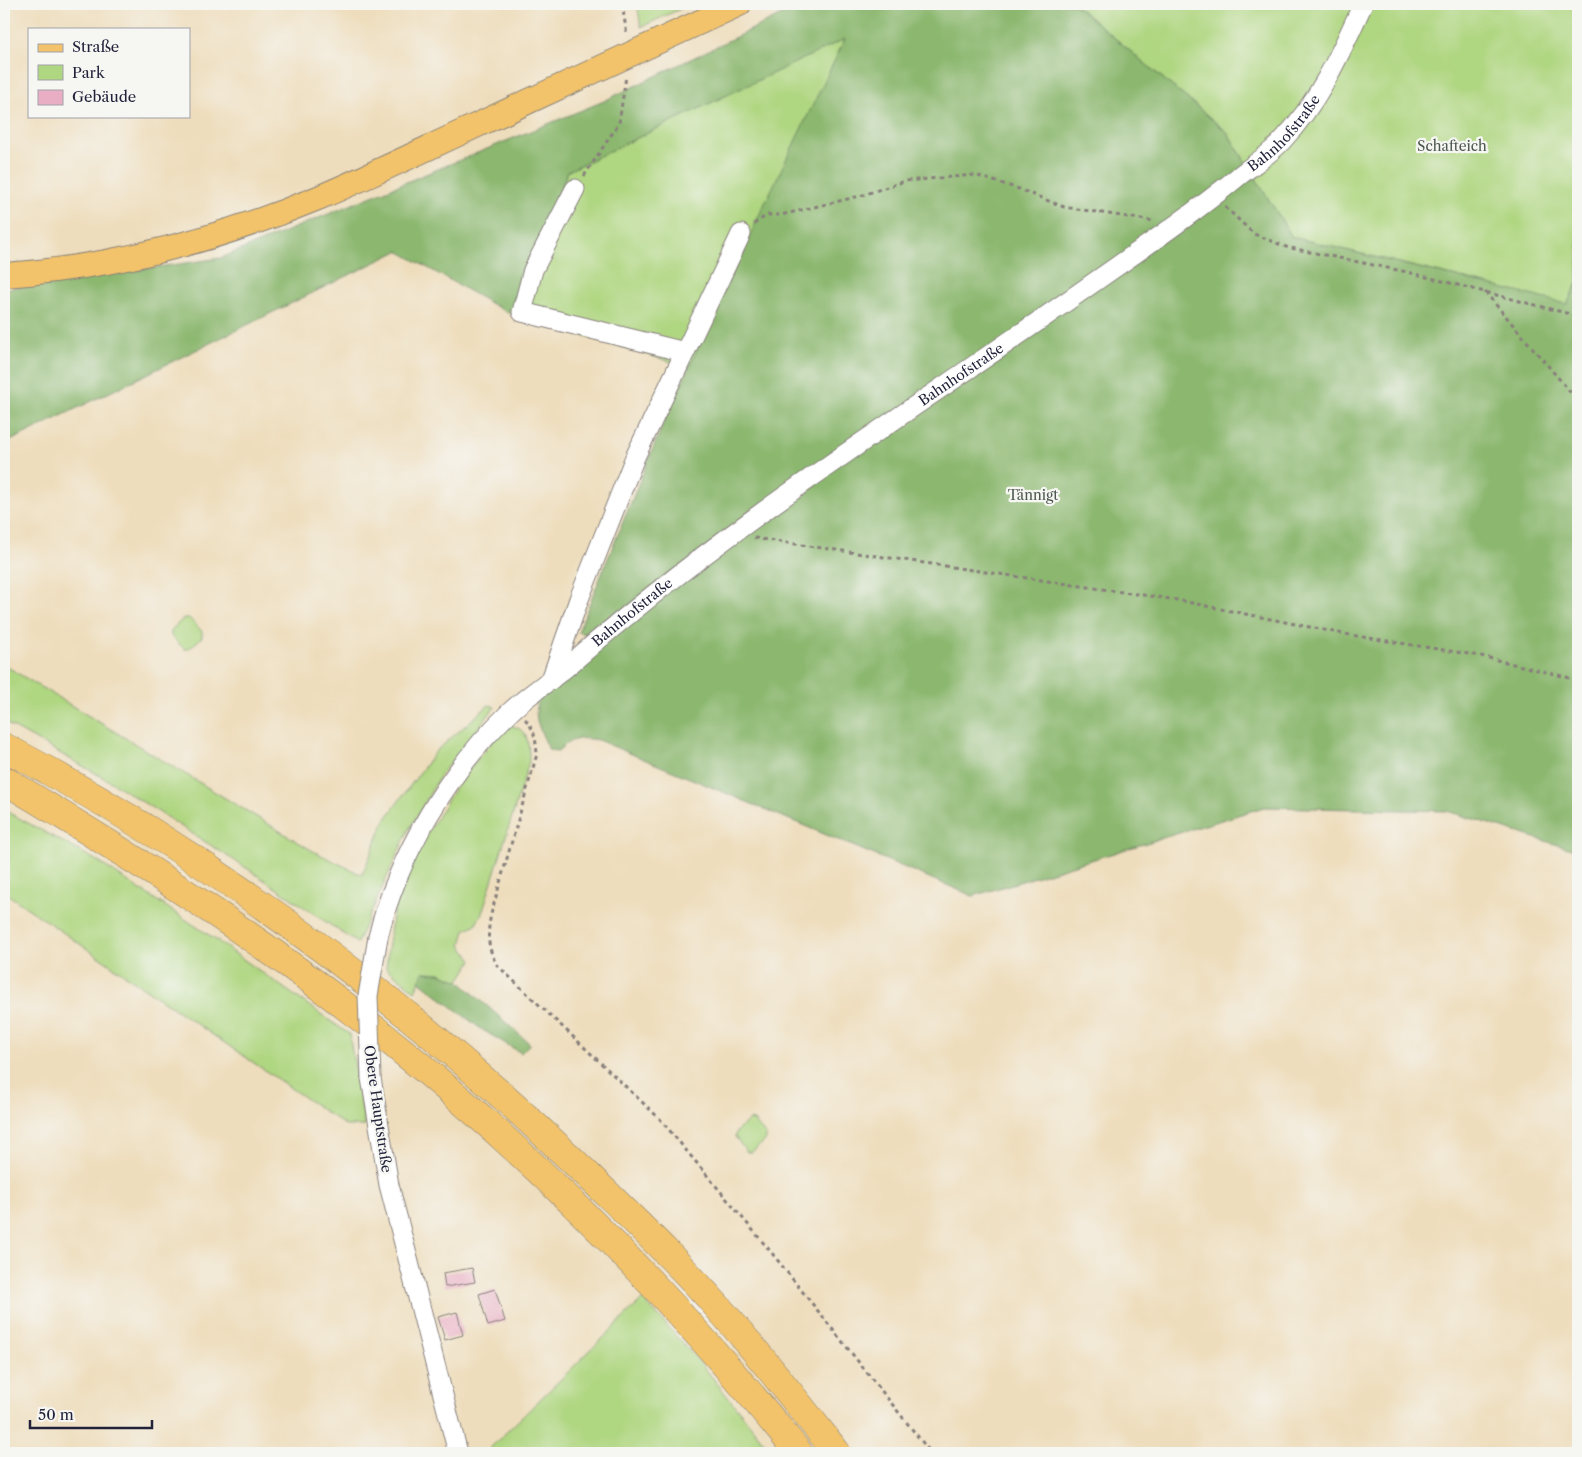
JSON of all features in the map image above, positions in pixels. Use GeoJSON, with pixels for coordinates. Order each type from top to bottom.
{"type":"FeatureCollection","features":[{"type":"Feature","properties":{"kind":"highway"},"geometry":{"type":"LineString","coordinates":[[4,747],[206,866],[312,942],[436,1039],[552,1141],[638,1224],[722,1312],[837,1453]]}},
{"type":"Feature","properties":{"kind":"highway"},"geometry":{"type":"LineString","coordinates":[[4,780],[189,894],[297,970],[395,1045],[466,1104],[615,1244],[695,1330],[799,1453]]}},
{"type":"Feature","properties":{"kind":"main road"},"geometry":{"type":"LineString","coordinates":[[4,275],[97,263],[170,247],[236,227],[318,198],[739,4]]}},
{"type":"Feature","properties":{"kind":"street","name":"Bahnhofstraße"},"geometry":{"type":"LineString","coordinates":[[514,708],[550,681],[643,601],[730,535],[787,493],[948,385],[1176,224],[1220,192],[1282,142],[1320,91],[1363,4]]}},
{"type":"Feature","properties":{"kind":"street"},"geometry":{"type":"LineString","coordinates":[[575,190],[533,270],[522,312],[685,352]]}},
{"type":"Feature","properties":{"kind":"street"},"geometry":{"type":"LineString","coordinates":[[550,681],[579,599],[635,457],[741,234]]}},
{"type":"Feature","properties":{"kind":"street","name":"Obere Hauptstraße"},"geometry":{"type":"LineString","coordinates":[[458,1453],[389,1185],[370,1078],[368,996],[378,937],[389,898],[411,848],[434,808],[486,736],[514,708]]}},
{"type":"Feature","properties":{"kind":"path"},"geometry":{"type":"LineString","coordinates":[[575,190],[619,123],[629,54],[622,4]]}},
{"type":"Feature","properties":{"kind":"path"},"geometry":{"type":"LineString","coordinates":[[741,234],[767,215],[790,213],[860,196],[905,181],[976,175],[1019,188],[1064,207],[1176,224]]}},
{"type":"Feature","properties":{"kind":"path"},"geometry":{"type":"LineString","coordinates":[[1220,192],[1224,206],[1254,234],[1286,247],[1407,272],[1578,316]]}},
{"type":"Feature","properties":{"kind":"path"},"geometry":{"type":"LineString","coordinates":[[1485,292],[1578,401]]}},
{"type":"Feature","properties":{"kind":"path"},"geometry":{"type":"LineString","coordinates":[[730,535],[1177,600],[1344,634],[1481,656],[1578,680]]}},
{"type":"Feature","properties":{"kind":"path"},"geometry":{"type":"LineString","coordinates":[[514,708],[530,724],[536,739],[537,754],[491,914],[487,934],[489,951],[497,965],[660,1119],[770,1252],[931,1453]]}},
{"type":"Feature","properties":{"kind":"green space"},"geometry":{"type":"Polygon","coordinates":[[[637,4],[691,4],[641,27],[637,4]]]}},
{"type":"Feature","properties":{"kind":"green space","name":"Tännigt"},"geometry":{"type":"Polygon","coordinates":[[[804,4],[1074,4],[1227,132],[1292,237],[1567,304],[1578,282],[1578,851],[1447,811],[1264,807],[973,896],[598,740],[576,740],[567,743],[558,751],[549,750],[536,716],[536,709],[541,694],[603,639],[578,632],[665,419],[762,209],[845,39],[568,171],[508,313],[398,251],[4,444],[4,289],[221,258],[604,101],[804,4]]]}},
{"type":"Feature","properties":{"kind":"green space","name":"Schafteich"},"geometry":{"type":"Polygon","coordinates":[[[1074,4],[1578,4],[1578,390],[1486,284],[1292,237],[1227,132],[1074,4]]]}},
{"type":"Feature","properties":{"kind":"green space"},"geometry":{"type":"Polygon","coordinates":[[[846,38],[689,367],[508,313],[568,171],[846,38]]]}},
{"type":"Feature","properties":{"kind":"green space"},"geometry":{"type":"Polygon","coordinates":[[[184,618],[189,618],[202,631],[202,637],[189,649],[184,649],[171,636],[171,630],[184,618]]]}},
{"type":"Feature","properties":{"kind":"green space"},"geometry":{"type":"Polygon","coordinates":[[[4,665],[313,851],[362,875],[385,820],[435,752],[489,705],[495,707],[442,773],[408,831],[357,943],[251,871],[113,783],[4,722],[4,665]]]}},
{"type":"Feature","properties":{"kind":"green space"},"geometry":{"type":"Polygon","coordinates":[[[506,725],[514,726],[523,732],[528,742],[529,762],[482,913],[476,924],[465,930],[461,945],[472,960],[459,981],[439,973],[424,972],[415,991],[386,968],[392,918],[409,865],[457,784],[506,725]]]}},
{"type":"Feature","properties":{"kind":"green space"},"geometry":{"type":"Polygon","coordinates":[[[4,810],[94,859],[209,935],[349,1034],[365,1126],[346,1126],[4,892],[4,810]]]}},
{"type":"Feature","properties":{"kind":"green space"},"geometry":{"type":"Polygon","coordinates":[[[423,972],[439,973],[459,981],[530,1044],[521,1053],[481,1029],[419,981],[423,972]]]}},
{"type":"Feature","properties":{"kind":"green space"},"geometry":{"type":"Polygon","coordinates":[[[749,1120],[754,1121],[766,1135],[766,1140],[752,1152],[747,1152],[735,1137],[736,1132],[749,1120]]]}},
{"type":"Feature","properties":{"kind":"green space"},"geometry":{"type":"Polygon","coordinates":[[[643,1299],[703,1366],[773,1453],[485,1453],[643,1299]]]}},
{"type":"Feature","properties":{"kind":"building"},"geometry":{"type":"Polygon","coordinates":[[[472,1268],[475,1282],[445,1287],[443,1273],[472,1268]]]}},
{"type":"Feature","properties":{"kind":"building"},"geometry":{"type":"Polygon","coordinates":[[[495,1289],[505,1321],[488,1326],[479,1294],[495,1289]]]}},
{"type":"Feature","properties":{"kind":"building"},"geometry":{"type":"Polygon","coordinates":[[[457,1312],[463,1335],[445,1340],[438,1317],[457,1312]]]}}]}
